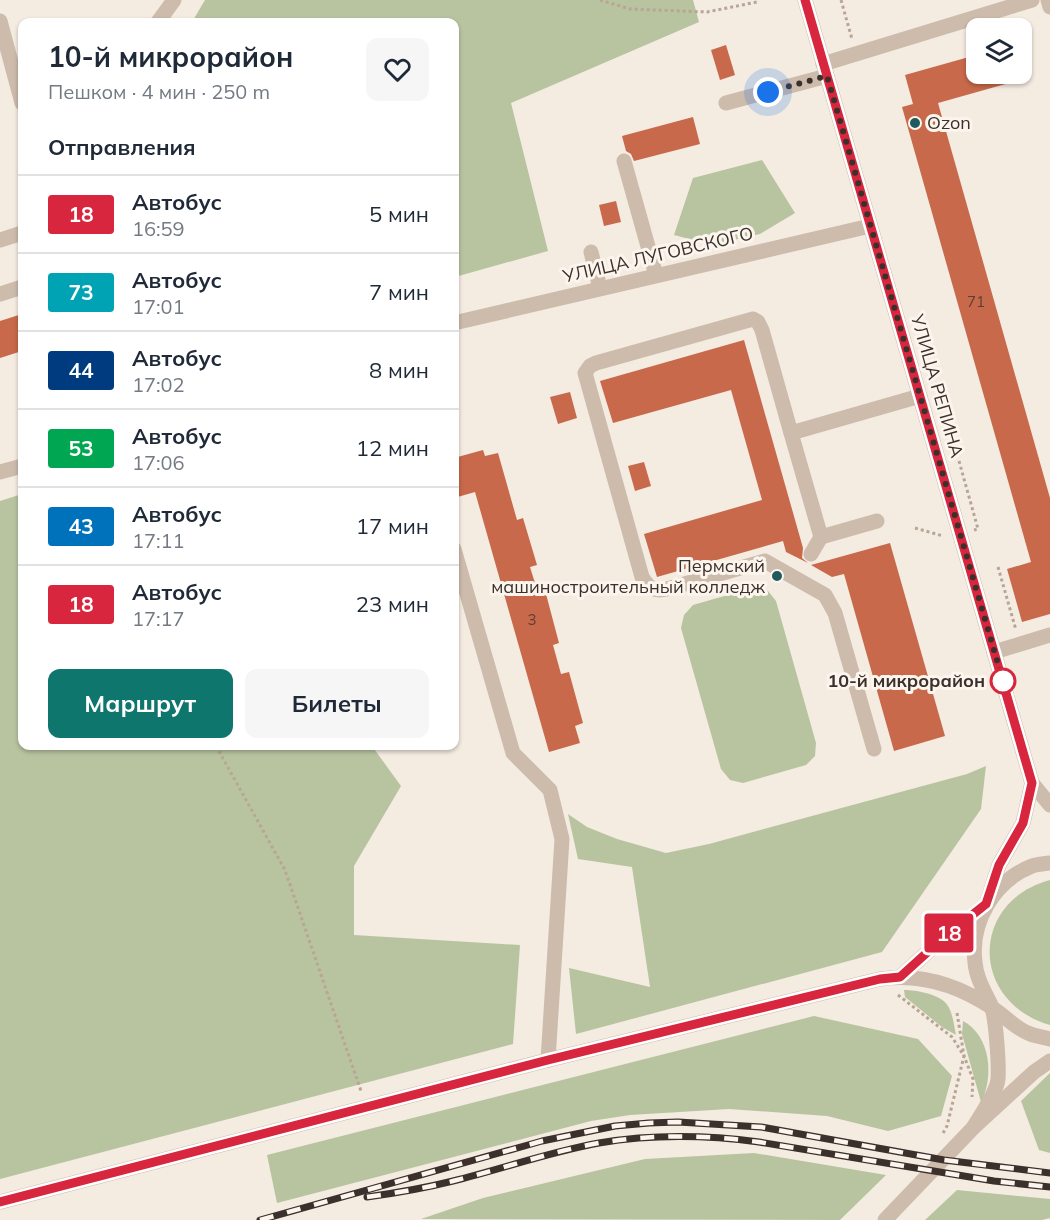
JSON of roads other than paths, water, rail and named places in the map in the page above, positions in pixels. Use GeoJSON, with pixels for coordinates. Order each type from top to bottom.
{"type":"FeatureCollection","features":[{"type":"Feature","properties":{"kind":"street"},"geometry":{"type":"LineString","coordinates":[[161,18],[174,0]]}},
{"type":"Feature","properties":{"kind":"street","name":"УЛИЦА РЕПИНА"},"geometry":{"type":"LineString","coordinates":[[805,0],[1032,783]]}},
{"type":"Feature","properties":{"kind":"street"},"geometry":{"type":"LineString","coordinates":[[726,103],[825,70],[856,53],[1032,0]]}},
{"type":"Feature","properties":{"kind":"street"},"geometry":{"type":"LineString","coordinates":[[1048,0],[1050,7]]}},
{"type":"Feature","properties":{"kind":"street"},"geometry":{"type":"LineString","coordinates":[[0,21],[18,77]]}},
{"type":"Feature","properties":{"kind":"street"},"geometry":{"type":"LineString","coordinates":[[624,160],[656,275]]}},
{"type":"Feature","properties":{"kind":"street","name":"УЛИЦА ЛУГОВСКОГО"},"geometry":{"type":"LineString","coordinates":[[459,322],[870,226]]}},
{"type":"Feature","properties":{"kind":"street"},"geometry":{"type":"LineString","coordinates":[[0,240],[18,234]]}},
{"type":"Feature","properties":{"kind":"street"},"geometry":{"type":"LineString","coordinates":[[591,252],[600,288]]}},
{"type":"Feature","properties":{"kind":"street"},"geometry":{"type":"LineString","coordinates":[[0,294],[18,288]]}},
{"type":"Feature","properties":{"kind":"street"},"geometry":{"type":"LineString","coordinates":[[798,579],[821,537],[758,322],[753,319],[590,366],[585,373],[642,577],[648,587],[656,591],[667,590],[765,561],[825,596],[831,602],[874,749]]}},
{"type":"Feature","properties":{"kind":"street"},"geometry":{"type":"LineString","coordinates":[[791,433],[920,396]]}},
{"type":"Feature","properties":{"kind":"street"},"geometry":{"type":"LineString","coordinates":[[0,472],[18,467]]}},
{"type":"Feature","properties":{"kind":"street"},"geometry":{"type":"LineString","coordinates":[[821,537],[877,521]]}},
{"type":"Feature","properties":{"kind":"street"},"geometry":{"type":"LineString","coordinates":[[459,566],[513,753],[550,790],[562,839],[548,1060]]}},
{"type":"Feature","properties":{"kind":"street"},"geometry":{"type":"LineString","coordinates":[[994,652],[1050,635]]}},
{"type":"Feature","properties":{"kind":"street"},"geometry":{"type":"LineString","coordinates":[[1032,783],[1050,805]]}},
{"type":"Feature","properties":{"kind":"street"},"geometry":{"type":"LineString","coordinates":[[973,1128],[998,1082],[999,1058],[992,1008],[984,992],[975,963],[975,933],[999,865],[1023,823],[1032,783]]}},
{"type":"Feature","properties":{"kind":"street"},"geometry":{"type":"LineString","coordinates":[[900,977],[986,904],[1006,881],[1032,866],[1050,863]]}},
{"type":"Feature","properties":{"kind":"street"},"geometry":{"type":"LineString","coordinates":[[0,1202],[548,1060],[880,979],[900,977],[933,981],[958,989],[992,1008],[1027,1033],[1050,1039]]}},
{"type":"Feature","properties":{"kind":"street"},"geometry":{"type":"LineString","coordinates":[[885,1220],[973,1128],[1034,1072],[1050,1061]]}},
{"type":"Feature","properties":{"kind":"railway"},"geometry":{"type":"LineString","coordinates":[[260,1220],[542,1141],[615,1126],[649,1123],[678,1122],[761,1127],[944,1160],[1050,1173]]}},
{"type":"Feature","properties":{"kind":"railway"},"geometry":{"type":"LineString","coordinates":[[367,1197],[442,1184],[599,1143],[679,1136],[759,1142],[994,1181],[1050,1187]]}},
{"type":"Feature","properties":{"kind":"place","name":"Ozon"},"geometry":{"type":"Point","coordinates":[915,123]}},
{"type":"Feature","properties":{"kind":"place","name":"Пермский машиностроительный колледж"},"geometry":{"type":"Point","coordinates":[777,576]}},
{"type":"Feature","properties":{"kind":"place","name":"10-й микрорайон"},"geometry":{"type":"Point","coordinates":[1003,681]}}]}
